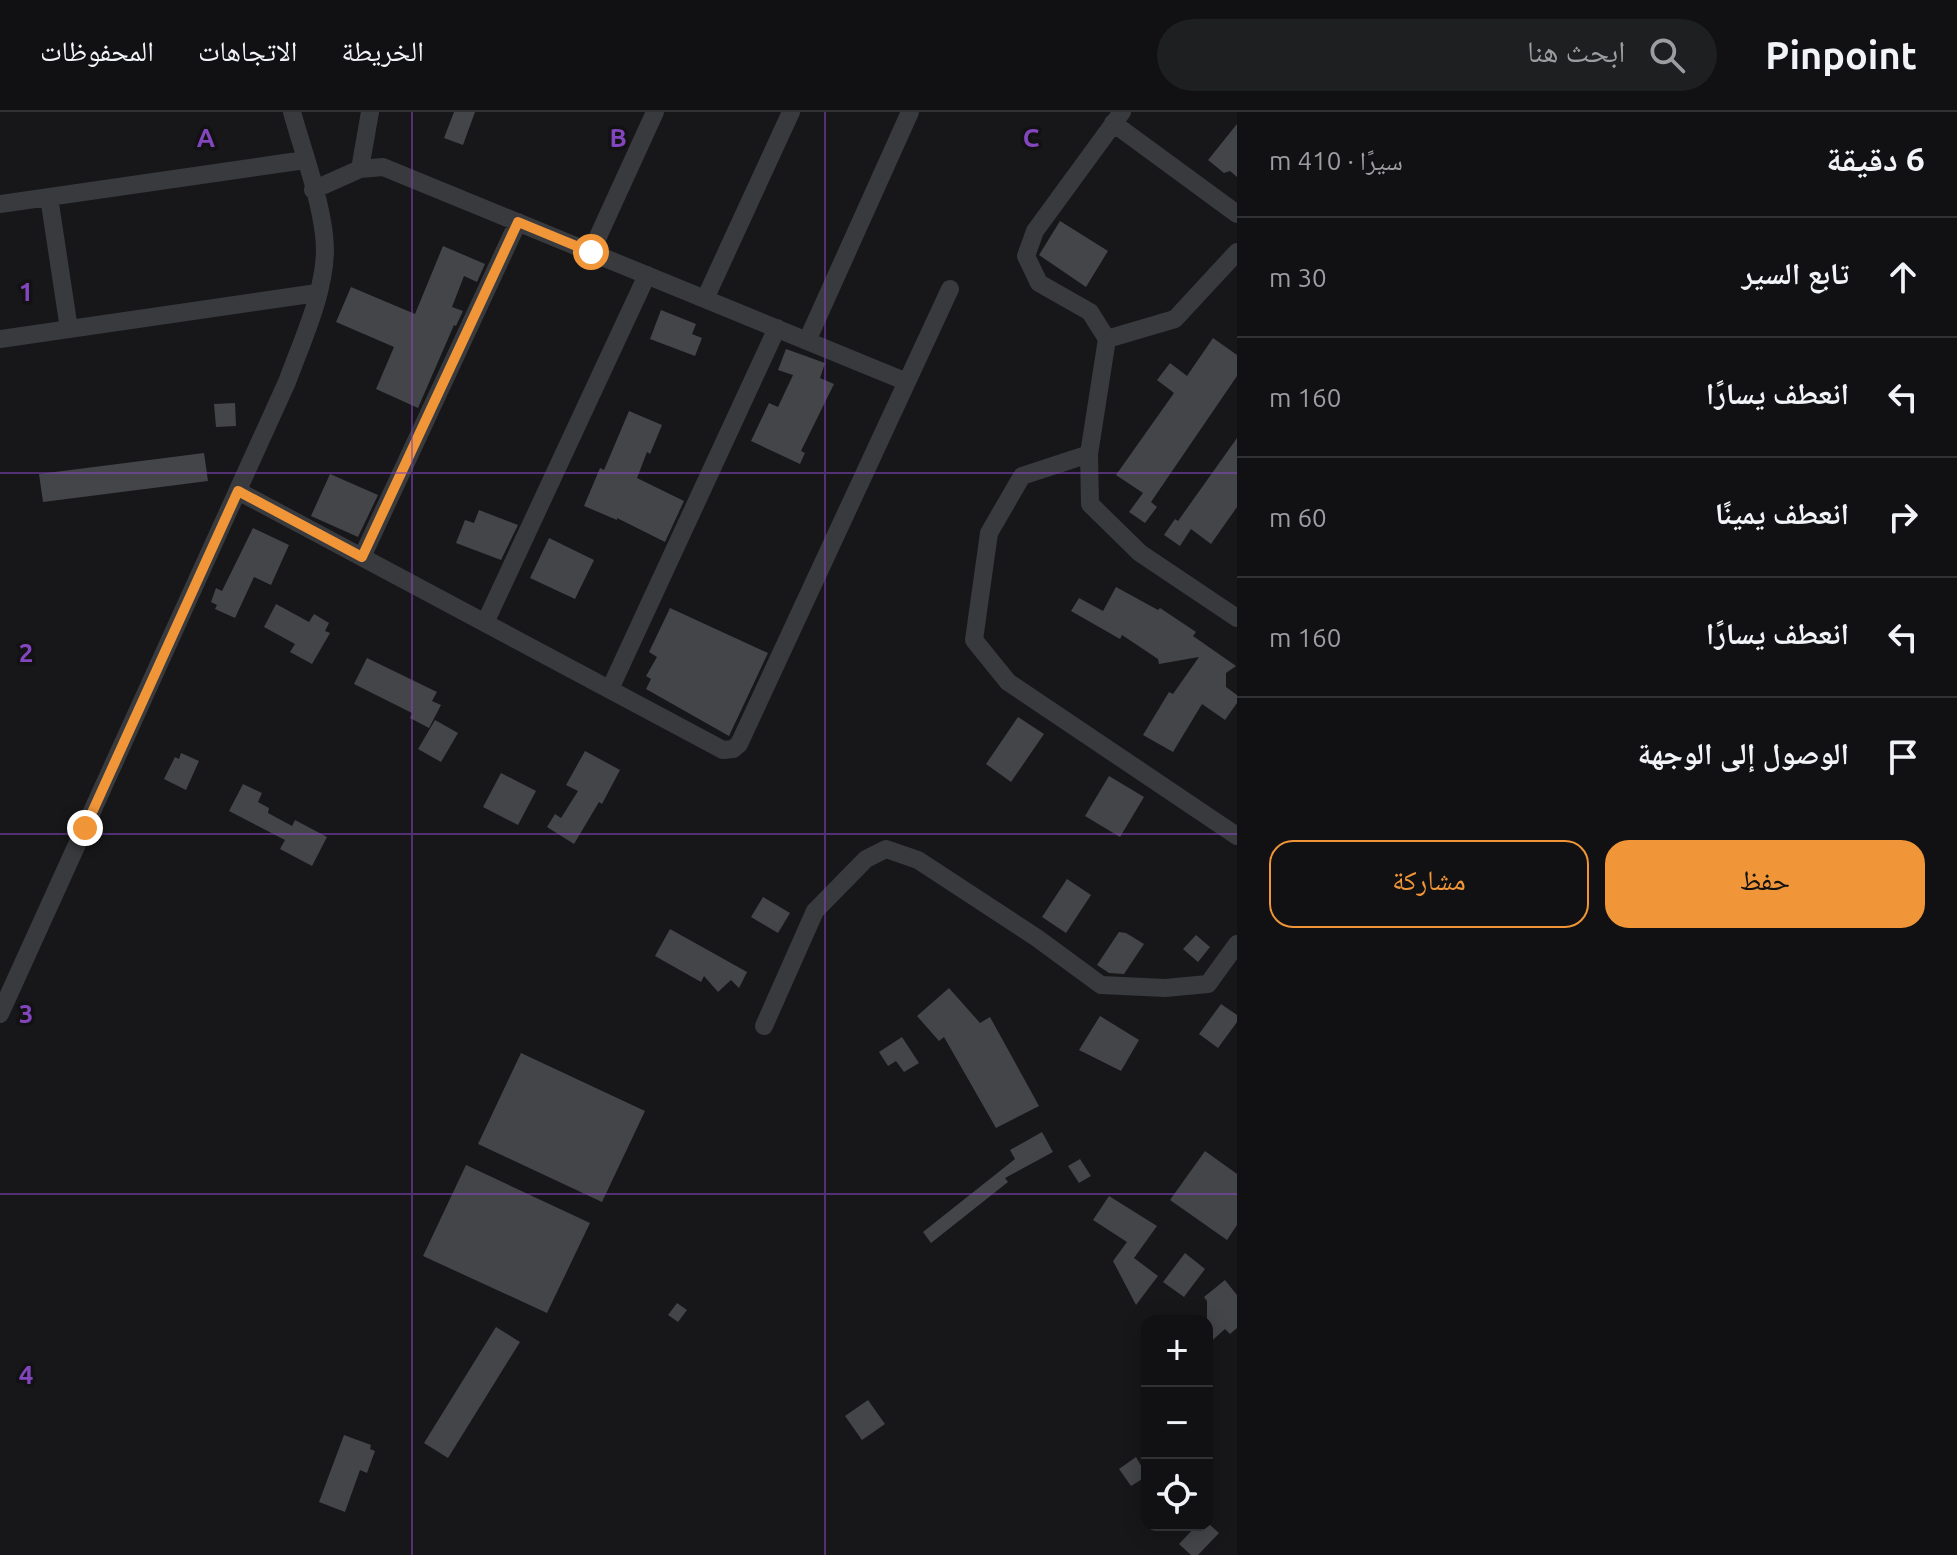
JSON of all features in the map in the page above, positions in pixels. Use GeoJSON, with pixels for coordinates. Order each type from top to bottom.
{"type":"FeatureCollection","features":[{"type":"Feature","properties":{"kind":"street"},"geometry":{"type":"LineString","coordinates":[[0,1014],[287,382],[317,293],[325,243],[292,112]]}},
{"type":"Feature","properties":{"kind":"street"},"geometry":{"type":"LineString","coordinates":[[360,169],[370,112]]}},
{"type":"Feature","properties":{"kind":"street"},"geometry":{"type":"LineString","coordinates":[[591,252],[655,112]]}},
{"type":"Feature","properties":{"kind":"street"},"geometry":{"type":"LineString","coordinates":[[705,299],[791,112]]}},
{"type":"Feature","properties":{"kind":"street"},"geometry":{"type":"LineString","coordinates":[[807,341],[910,112]]}},
{"type":"Feature","properties":{"kind":"street"},"geometry":{"type":"LineString","coordinates":[[1237,214],[1118,117],[1035,231],[1026,256],[1039,283],[1090,312],[1107,339],[1089,454],[1090,504],[1140,553],[1237,618]]}},
{"type":"Feature","properties":{"kind":"street"},"geometry":{"type":"LineString","coordinates":[[0,204],[305,160]]}},
{"type":"Feature","properties":{"kind":"street"},"geometry":{"type":"LineString","coordinates":[[313,190],[360,169],[383,167],[907,382]]}},
{"type":"Feature","properties":{"kind":"street"},"geometry":{"type":"LineString","coordinates":[[49,197],[69,329]]}},
{"type":"Feature","properties":{"kind":"street"},"geometry":{"type":"LineString","coordinates":[[362,557],[518,222]]}},
{"type":"Feature","properties":{"kind":"street"},"geometry":{"type":"LineString","coordinates":[[1107,339],[1175,319],[1237,252]]}},
{"type":"Feature","properties":{"kind":"street"},"geometry":{"type":"LineString","coordinates":[[485,623],[647,275]]}},
{"type":"Feature","properties":{"kind":"street"},"geometry":{"type":"LineString","coordinates":[[238,491],[723,750],[736,747],[950,289]]}},
{"type":"Feature","properties":{"kind":"street"},"geometry":{"type":"LineString","coordinates":[[0,339],[317,293]]}},
{"type":"Feature","properties":{"kind":"street"},"geometry":{"type":"LineString","coordinates":[[610,689],[777,328]]}},
{"type":"Feature","properties":{"kind":"street"},"geometry":{"type":"LineString","coordinates":[[1089,454],[1022,476],[989,533],[974,640],[1008,682],[1237,836]]}},
{"type":"Feature","properties":{"kind":"street"},"geometry":{"type":"LineString","coordinates":[[764,1026],[815,911],[866,859],[886,849],[918,860],[1037,938],[1101,985],[1165,988],[1208,984],[1237,944]]}},
{"type":"Feature","properties":{"kind":"building"},"geometry":{"type":"Polygon","coordinates":[[[454,112],[475,112],[463,145],[444,138],[454,112]]]}},
{"type":"Feature","properties":{"kind":"building"},"geometry":{"type":"Polygon","coordinates":[[[1237,124],[1237,177],[1230,171],[1224,173],[1208,160],[1237,124]]]}},
{"type":"Feature","properties":{"kind":"building"},"geometry":{"type":"Polygon","coordinates":[[[1060,221],[1108,251],[1086,287],[1039,255],[1060,221]]]}},
{"type":"Feature","properties":{"kind":"building"},"geometry":{"type":"Polygon","coordinates":[[[443,246],[485,264],[477,282],[464,276],[452,307],[463,311],[418,408],[376,389],[394,347],[336,322],[351,287],[415,314],[443,246]]]}},
{"type":"Feature","properties":{"kind":"building"},"geometry":{"type":"Polygon","coordinates":[[[661,310],[696,324],[692,334],[702,338],[695,356],[650,339],[661,310]]]}},
{"type":"Feature","properties":{"kind":"building"},"geometry":{"type":"Polygon","coordinates":[[[1213,338],[1237,355],[1237,376],[1151,502],[1157,507],[1145,523],[1129,512],[1143,493],[1116,475],[1174,393],[1157,380],[1170,363],[1187,376],[1213,338]]]}},
{"type":"Feature","properties":{"kind":"building"},"geometry":{"type":"Polygon","coordinates":[[[786,349],[825,363],[820,378],[834,384],[801,451],[805,453],[800,464],[751,441],[769,403],[778,407],[793,375],[778,370],[786,349]]]}},
{"type":"Feature","properties":{"kind":"building"},"geometry":{"type":"Polygon","coordinates":[[[235,403],[236,426],[216,427],[214,404],[235,403]]]}},
{"type":"Feature","properties":{"kind":"building"},"geometry":{"type":"Polygon","coordinates":[[[629,411],[662,425],[637,478],[684,501],[665,542],[617,518],[584,506],[600,468],[604,470],[629,411]]]}},
{"type":"Feature","properties":{"kind":"building"},"geometry":{"type":"Polygon","coordinates":[[[1237,438],[1237,507],[1211,544],[1191,529],[1180,546],[1164,535],[1175,519],[1178,521],[1237,438]]]}},
{"type":"Feature","properties":{"kind":"building"},"geometry":{"type":"Polygon","coordinates":[[[204,453],[208,481],[43,502],[39,474],[204,453]]]}},
{"type":"Feature","properties":{"kind":"building"},"geometry":{"type":"Polygon","coordinates":[[[330,474],[378,495],[358,537],[311,516],[330,474]]]}},
{"type":"Feature","properties":{"kind":"building"},"geometry":{"type":"Polygon","coordinates":[[[479,510],[518,525],[501,560],[456,543],[465,520],[474,523],[479,510]]]}},
{"type":"Feature","properties":{"kind":"building"},"geometry":{"type":"Polygon","coordinates":[[[253,528],[289,545],[271,585],[254,577],[235,618],[215,609],[217,605],[211,602],[216,588],[222,591],[253,528]]]}},
{"type":"Feature","properties":{"kind":"building"},"geometry":{"type":"Polygon","coordinates":[[[549,538],[594,560],[575,599],[530,578],[549,538]]]}},
{"type":"Feature","properties":{"kind":"building"},"geometry":{"type":"Polygon","coordinates":[[[1116,587],[1158,610],[1160,608],[1196,632],[1193,636],[1236,666],[1226,673],[1226,687],[1237,695],[1237,703],[1225,720],[1202,704],[1173,752],[1143,735],[1169,692],[1173,694],[1199,657],[1159,664],[1158,659],[1122,635],[1120,639],[1071,611],[1079,598],[1103,611],[1116,587]]]}},
{"type":"Feature","properties":{"kind":"building"},"geometry":{"type":"Polygon","coordinates":[[[276,604],[309,622],[314,614],[329,623],[325,631],[330,633],[312,664],[290,652],[295,644],[264,627],[276,604]]]}},
{"type":"Feature","properties":{"kind":"building"},"geometry":{"type":"Polygon","coordinates":[[[670,608],[768,653],[729,736],[646,689],[651,679],[646,676],[657,657],[649,652],[670,608]]]}},
{"type":"Feature","properties":{"kind":"building"},"geometry":{"type":"Polygon","coordinates":[[[367,658],[437,692],[432,701],[441,705],[429,728],[410,718],[412,713],[354,684],[367,658]]]}},
{"type":"Feature","properties":{"kind":"building"},"geometry":{"type":"Polygon","coordinates":[[[1018,717],[1044,734],[1011,782],[986,764],[1018,717]]]}},
{"type":"Feature","properties":{"kind":"building"},"geometry":{"type":"Polygon","coordinates":[[[435,720],[458,733],[441,762],[418,749],[435,720]]]}},
{"type":"Feature","properties":{"kind":"building"},"geometry":{"type":"Polygon","coordinates":[[[585,751],[620,770],[602,804],[599,802],[574,844],[547,827],[555,814],[561,818],[578,791],[566,785],[585,751]]]}},
{"type":"Feature","properties":{"kind":"building"},"geometry":{"type":"Polygon","coordinates":[[[181,753],[199,761],[186,790],[164,779],[175,757],[179,759],[181,753]]]}},
{"type":"Feature","properties":{"kind":"building"},"geometry":{"type":"Polygon","coordinates":[[[501,773],[536,791],[518,825],[483,807],[501,773]]]}},
{"type":"Feature","properties":{"kind":"building"},"geometry":{"type":"Polygon","coordinates":[[[1109,776],[1144,797],[1120,837],[1085,816],[1109,776]]]}},
{"type":"Feature","properties":{"kind":"building"},"geometry":{"type":"Polygon","coordinates":[[[243,784],[262,793],[258,802],[269,808],[268,813],[292,826],[295,820],[327,837],[312,866],[280,849],[285,840],[229,811],[243,784]]]}},
{"type":"Feature","properties":{"kind":"building"},"geometry":{"type":"Polygon","coordinates":[[[1067,879],[1091,895],[1066,933],[1042,917],[1067,879]]]}},
{"type":"Feature","properties":{"kind":"building"},"geometry":{"type":"Polygon","coordinates":[[[763,897],[790,913],[778,933],[751,917],[763,897]]]}},
{"type":"Feature","properties":{"kind":"building"},"geometry":{"type":"Polygon","coordinates":[[[670,929],[747,972],[739,988],[731,980],[718,992],[704,976],[701,982],[655,956],[670,929]]]}},
{"type":"Feature","properties":{"kind":"building"},"geometry":{"type":"Polygon","coordinates":[[[1119,932],[1144,944],[1124,974],[1109,973],[1097,965],[1119,932]]]}},
{"type":"Feature","properties":{"kind":"building"},"geometry":{"type":"Polygon","coordinates":[[[1196,935],[1210,947],[1198,962],[1183,949],[1196,935]]]}},
{"type":"Feature","properties":{"kind":"building"},"geometry":{"type":"Polygon","coordinates":[[[949,988],[980,1023],[990,1017],[1039,1106],[996,1128],[944,1037],[939,1041],[917,1016],[949,988]]]}},
{"type":"Feature","properties":{"kind":"building"},"geometry":{"type":"Polygon","coordinates":[[[1221,1004],[1237,1015],[1237,1022],[1218,1048],[1199,1034],[1221,1004]]]}},
{"type":"Feature","properties":{"kind":"building"},"geometry":{"type":"Polygon","coordinates":[[[1100,1016],[1139,1040],[1121,1071],[1079,1050],[1100,1016]]]}},
{"type":"Feature","properties":{"kind":"building"},"geometry":{"type":"Polygon","coordinates":[[[902,1037],[919,1063],[904,1072],[896,1061],[888,1066],[879,1052],[902,1037]]]}},
{"type":"Feature","properties":{"kind":"building"},"geometry":{"type":"Polygon","coordinates":[[[521,1053],[645,1111],[602,1202],[478,1144],[521,1053]]]}},
{"type":"Feature","properties":{"kind":"building"},"geometry":{"type":"Polygon","coordinates":[[[1042,1132],[1053,1152],[1005,1178],[1008,1182],[931,1243],[923,1232],[1015,1159],[1010,1150],[1042,1132]]]}},
{"type":"Feature","properties":{"kind":"building"},"geometry":{"type":"Polygon","coordinates":[[[1205,1151],[1237,1174],[1237,1225],[1227,1240],[1170,1200],[1205,1151]]]}},
{"type":"Feature","properties":{"kind":"building"},"geometry":{"type":"Polygon","coordinates":[[[1080,1159],[1091,1176],[1079,1183],[1068,1166],[1080,1159]]]}},
{"type":"Feature","properties":{"kind":"building"},"geometry":{"type":"Polygon","coordinates":[[[466,1165],[590,1223],[547,1313],[423,1256],[466,1165]]]}},
{"type":"Feature","properties":{"kind":"building"},"geometry":{"type":"Polygon","coordinates":[[[1109,1196],[1157,1226],[1134,1258],[1158,1276],[1136,1305],[1113,1261],[1127,1242],[1093,1220],[1109,1196]]]}},
{"type":"Feature","properties":{"kind":"building"},"geometry":{"type":"Polygon","coordinates":[[[1185,1253],[1205,1269],[1184,1297],[1163,1282],[1185,1253]]]}},
{"type":"Feature","properties":{"kind":"building"},"geometry":{"type":"Polygon","coordinates":[[[1225,1280],[1237,1295],[1237,1328],[1230,1334],[1225,1329],[1213,1340],[1213,1315],[1207,1315],[1204,1297],[1225,1280]]]}},
{"type":"Feature","properties":{"kind":"building"},"geometry":{"type":"Polygon","coordinates":[[[677,1303],[687,1310],[678,1322],[668,1315],[677,1303]]]}},
{"type":"Feature","properties":{"kind":"building"},"geometry":{"type":"Polygon","coordinates":[[[496,1327],[520,1342],[448,1458],[424,1443],[496,1327]]]}},
{"type":"Feature","properties":{"kind":"building"},"geometry":{"type":"Polygon","coordinates":[[[868,1400],[885,1424],[862,1440],[845,1416],[868,1400]]]}},
{"type":"Feature","properties":{"kind":"building"},"geometry":{"type":"Polygon","coordinates":[[[344,1435],[371,1445],[370,1449],[375,1451],[367,1473],[360,1470],[345,1512],[319,1502],[344,1435]]]}},
{"type":"Feature","properties":{"kind":"building"},"geometry":{"type":"Polygon","coordinates":[[[1136,1457],[1141,1466],[1141,1480],[1131,1486],[1119,1469],[1136,1457]]]}},
{"type":"Feature","properties":{"kind":"building"},"geometry":{"type":"Polygon","coordinates":[[[1213,1528],[1219,1533],[1198,1555],[1191,1555],[1179,1544],[1191,1531],[1213,1531],[1213,1528]]]}},
{"type":"Feature","properties":{"kind":"route"},"geometry":{"type":"LineString","coordinates":[[85,828],[238,491],[362,557],[518,222],[591,252]]}}]}
